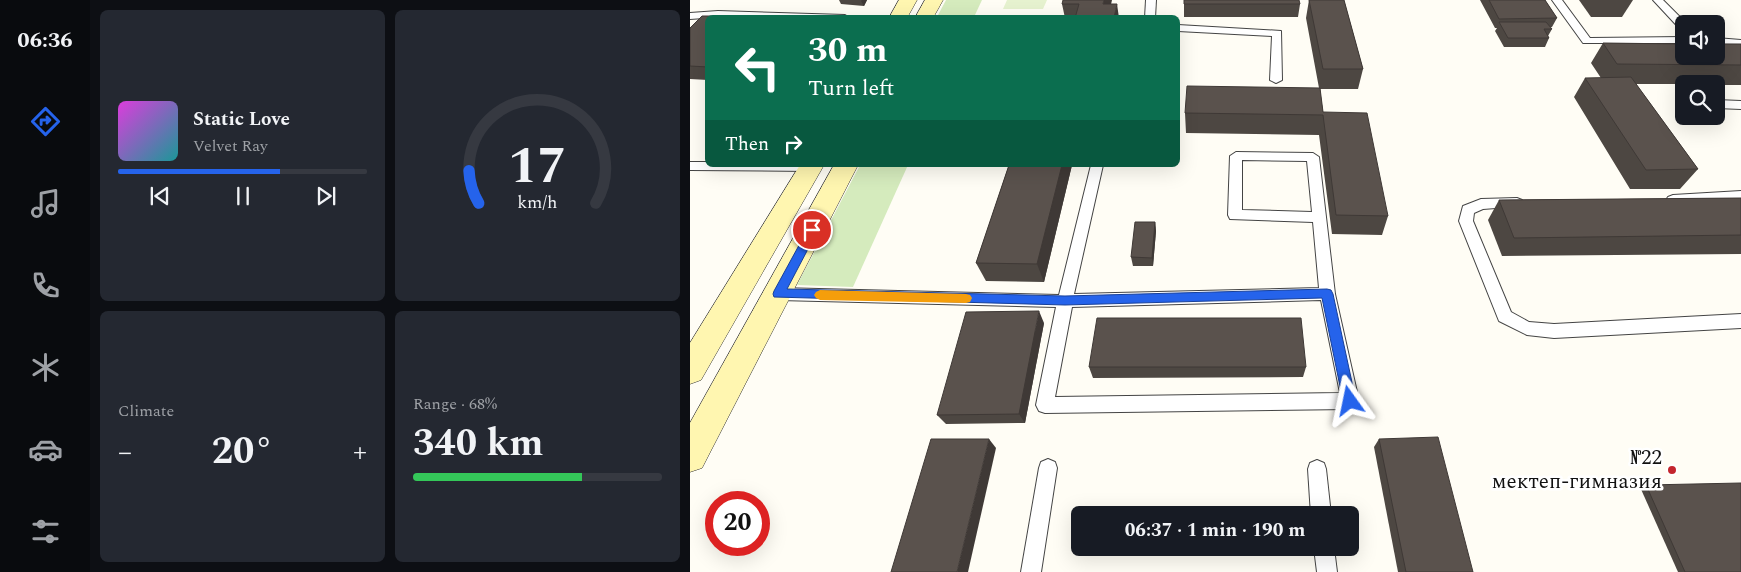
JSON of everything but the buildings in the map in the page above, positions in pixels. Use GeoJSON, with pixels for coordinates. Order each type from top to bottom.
{"type":"FeatureCollection","features":[{"type":"Feature","properties":{"kind":"main road"},"geometry":{"type":"LineString","coordinates":[[900,15],[908,0]]}},
{"type":"Feature","properties":{"kind":"main road"},"geometry":{"type":"LineString","coordinates":[[926,15],[934,0]]}},
{"type":"Feature","properties":{"kind":"main road"},"geometry":{"type":"LineString","coordinates":[[690,370],[810,167]]}},
{"type":"Feature","properties":{"kind":"main road"},"geometry":{"type":"LineString","coordinates":[[690,456],[845,167]]}},
{"type":"Feature","properties":{"kind":"lane"},"geometry":{"type":"LineString","coordinates":[[1150,15],[1151,0]]}},
{"type":"Feature","properties":{"kind":"lane"},"geometry":{"type":"LineString","coordinates":[[1557,0],[1586,41],[1675,40]]}},
{"type":"Feature","properties":{"kind":"lane"},"geometry":{"type":"LineString","coordinates":[[1658,0],[1675,18]]}},
{"type":"Feature","properties":{"kind":"lane"},"geometry":{"type":"LineString","coordinates":[[690,16],[718,14],[750,15]]}},
{"type":"Feature","properties":{"kind":"lane"},"geometry":{"type":"LineString","coordinates":[[1180,28],[1277,33],[1276,80]]}},
{"type":"Feature","properties":{"kind":"lane"},"geometry":{"type":"LineString","coordinates":[[1725,42],[1741,43]]}},
{"type":"Feature","properties":{"kind":"lane"},"geometry":{"type":"LineString","coordinates":[[1725,104],[1741,105]]}},
{"type":"Feature","properties":{"kind":"lane"},"geometry":{"type":"LineString","coordinates":[[1097,167],[1065,301],[1045,405],[1350,401],[1327,294],[1320,217],[1313,157],[1236,156],[1235,215],[1320,217]]}},
{"type":"Feature","properties":{"kind":"lane"},"geometry":{"type":"LineString","coordinates":[[690,166],[705,166]]}},
{"type":"Feature","properties":{"kind":"lane"},"geometry":{"type":"LineString","coordinates":[[1655,200],[1741,196]]}},
{"type":"Feature","properties":{"kind":"lane"},"geometry":{"type":"LineString","coordinates":[[1529,203],[1481,204],[1468,210],[1466,221],[1506,316],[1527,328],[1554,331],[1741,321]]}},
{"type":"Feature","properties":{"kind":"lane"},"geometry":{"type":"LineString","coordinates":[[778,294],[1065,301],[1327,294]]}},
{"type":"Feature","properties":{"kind":"lane"},"geometry":{"type":"LineString","coordinates":[[1031,572],[1048,468]]}},
{"type":"Feature","properties":{"kind":"lane"},"geometry":{"type":"LineString","coordinates":[[1317,469],[1320,506]]}},
{"type":"Feature","properties":{"kind":"lane"},"geometry":{"type":"LineString","coordinates":[[1325,556],[1326,572]]}},
{"type":"Feature","properties":{"kind":"green space"},"geometry":{"type":"Polygon","coordinates":[[[946,0],[982,0],[975,15],[938,15],[946,0]]]}},
{"type":"Feature","properties":{"kind":"green space"},"geometry":{"type":"Polygon","coordinates":[[[1007,0],[1047,0],[1043,9],[1003,9],[1007,0]]]}},
{"type":"Feature","properties":{"kind":"green space"},"geometry":{"type":"Polygon","coordinates":[[[859,167],[907,167],[853,287],[797,285],[859,167]]]}},
{"type":"Feature","properties":{"kind":"slow traffic"},"geometry":{"type":"LineString","coordinates":[[820,295],[966,298]]}},
{"type":"Feature","properties":{"kind":"place","name":"№22 мектеп-гимназия"},"geometry":{"type":"Point","coordinates":[1672,470]}},
{"type":"Feature","properties":{"kind":"route"},"geometry":{"type":"LineString","coordinates":[[812,230],[778,294],[1065,301],[1327,294],[1350,401]]}}]}
